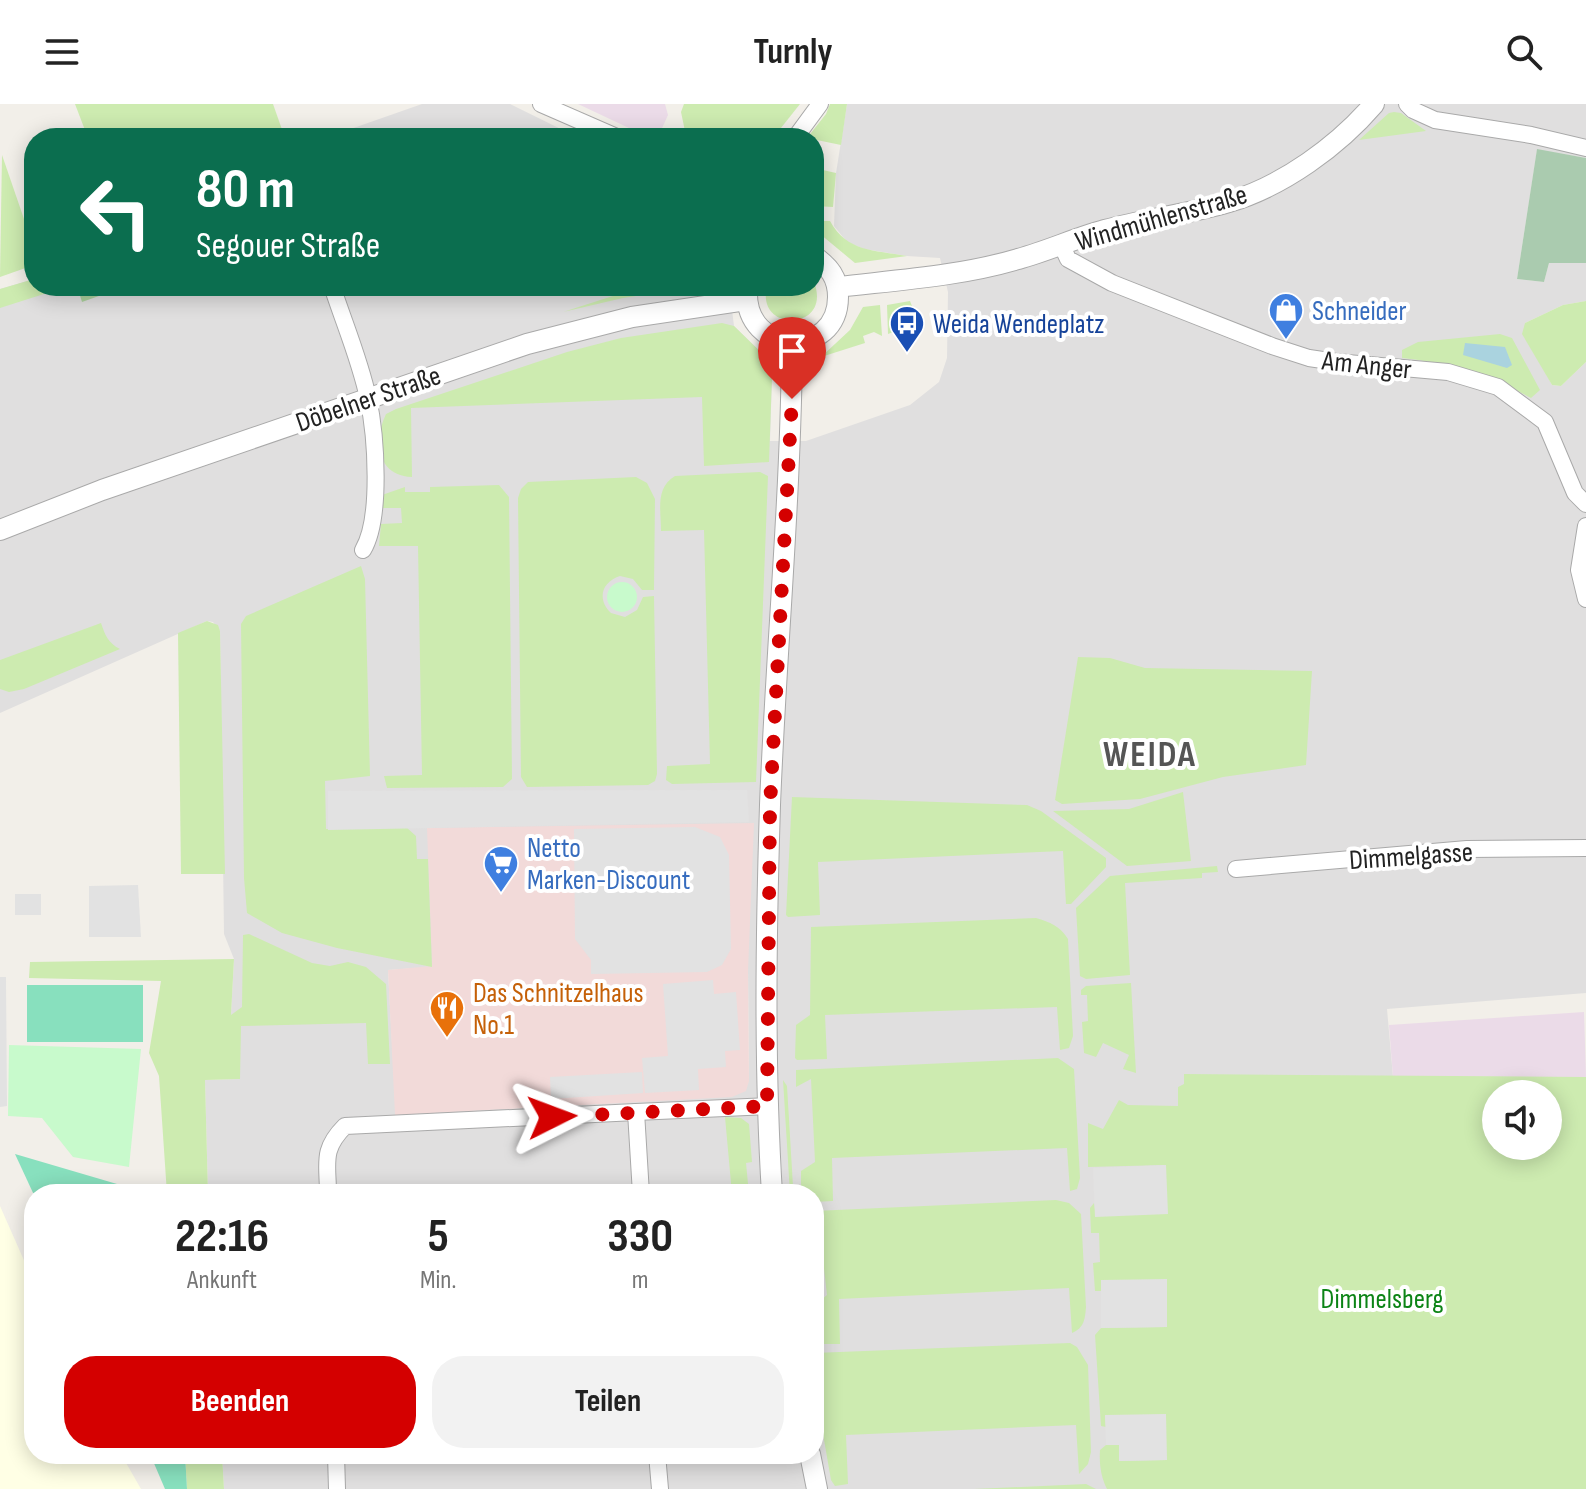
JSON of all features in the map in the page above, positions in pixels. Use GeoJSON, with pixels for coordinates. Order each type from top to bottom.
{"type":"FeatureCollection","features":[{"type":"Feature","properties":{"kind":"street"},"geometry":{"type":"LineString","coordinates":[[541,104],[596,128]]}},
{"type":"Feature","properties":{"kind":"street"},"geometry":{"type":"LineString","coordinates":[[804,128],[820,104]]}},
{"type":"Feature","properties":{"kind":"street","name":"Windmühlenstraße"},"geometry":{"type":"LineString","coordinates":[[838,287],[1017,260],[1107,229],[1231,201],[1257,191],[1310,160],[1349,130],[1374,104]]}},
{"type":"Feature","properties":{"kind":"street"},"geometry":{"type":"LineString","coordinates":[[1407,104],[1435,120],[1531,135],[1586,148]]}},
{"type":"Feature","properties":{"kind":"street","name":"Am Anger"},"geometry":{"type":"LineString","coordinates":[[1061,244],[1068,259],[1112,283],[1272,346],[1309,358],[1336,362],[1448,372],[1498,387],[1545,422],[1575,493],[1586,504]]}},
{"type":"Feature","properties":{"kind":"street"},"geometry":{"type":"LineString","coordinates":[[748,296],[752,319],[763,332],[776,340],[792,343],[804,341],[820,334],[832,322],[838,305],[838,287],[824,264]]}},
{"type":"Feature","properties":{"kind":"street"},"geometry":{"type":"LineString","coordinates":[[335,296],[368,398],[376,483],[375,515],[371,537],[363,550]]}},
{"type":"Feature","properties":{"kind":"street","name":"Döbelner Straße"},"geometry":{"type":"LineString","coordinates":[[0,530],[102,490],[570,331],[733,296]]}},
{"type":"Feature","properties":{"kind":"street"},"geometry":{"type":"LineString","coordinates":[[771,1184],[767,1106],[770,806],[791,418],[792,343]]}},
{"type":"Feature","properties":{"kind":"street"},"geometry":{"type":"LineString","coordinates":[[1586,526],[1579,570],[1586,599]]}},
{"type":"Feature","properties":{"kind":"street","name":"Dimmelgasse"},"geometry":{"type":"LineString","coordinates":[[1236,869],[1467,849],[1586,848]]}},
{"type":"Feature","properties":{"kind":"street"},"geometry":{"type":"LineString","coordinates":[[328,1184],[327,1150],[331,1140],[345,1126],[767,1106]]}},
{"type":"Feature","properties":{"kind":"street"},"geometry":{"type":"LineString","coordinates":[[636,1112],[640,1184]]}},
{"type":"Feature","properties":{"kind":"street"},"geometry":{"type":"LineString","coordinates":[[336,1464],[337,1489]]}},
{"type":"Feature","properties":{"kind":"street"},"geometry":{"type":"LineString","coordinates":[[658,1464],[660,1489]]}},
{"type":"Feature","properties":{"kind":"street"},"geometry":{"type":"LineString","coordinates":[[812,1464],[817,1489]]}},
{"type":"Feature","properties":{"kind":"shaded area"},"geometry":{"type":"Polygon","coordinates":[[[422,104],[510,104],[559,128],[354,128],[422,104]]]}},
{"type":"Feature","properties":{"kind":"shaded area"},"geometry":{"type":"Polygon","coordinates":[[[578,104],[665,104],[668,115],[662,128],[629,128],[578,104]]]}},
{"type":"Feature","properties":{"kind":"shaded area"},"geometry":{"type":"Polygon","coordinates":[[[847,104],[1586,104],[1586,158],[1537,150],[1517,279],[1544,282],[1549,263],[1586,263],[1586,301],[1563,305],[1525,323],[1552,385],[1561,386],[1586,362],[1586,993],[1387,1009],[1393,1077],[1184,1075],[1190,1489],[224,1489],[223,1464],[824,1464],[824,1184],[208,1184],[205,1080],[240,1079],[231,1015],[234,959],[224,934],[220,631],[213,622],[207,621],[0,713],[0,289],[24,282],[24,296],[730,296],[734,326],[769,360],[772,376],[770,441],[806,441],[910,405],[939,382],[947,358],[948,292],[940,258],[864,249],[847,242],[834,226],[836,173],[847,104]],[[432,967],[388,970],[396,1115],[749,1081],[748,971],[432,967]]]}},
{"type":"Feature","properties":{"kind":"shaded area"},"geometry":{"type":"Polygon","coordinates":[[[1537,149],[1586,158],[1586,263],[1549,263],[1544,282],[1517,279],[1537,149]]]}},
{"type":"Feature","properties":{"kind":"shaded area"},"geometry":{"type":"Polygon","coordinates":[[[747,790],[749,822],[328,830],[328,791],[747,790]]]}},
{"type":"Feature","properties":{"kind":"shaded area"},"geometry":{"type":"Polygon","coordinates":[[[754,823],[748,971],[749,1081],[746,1091],[732,1097],[395,1115],[388,970],[432,966],[427,828],[754,823]]]}},
{"type":"Feature","properties":{"kind":"shaded area"},"geometry":{"type":"Polygon","coordinates":[[[695,827],[720,837],[729,855],[731,949],[722,965],[707,972],[591,974],[591,960],[575,939],[574,829],[695,827]]]}},
{"type":"Feature","properties":{"kind":"shaded area"},"geometry":{"type":"Polygon","coordinates":[[[138,885],[141,937],[89,937],[89,886],[138,885]]]}},
{"type":"Feature","properties":{"kind":"shaded area"},"geometry":{"type":"Polygon","coordinates":[[[15,894],[41,894],[41,915],[15,915],[15,894]]]}},
{"type":"Feature","properties":{"kind":"shaded area"},"geometry":{"type":"Polygon","coordinates":[[[0,977],[6,977],[7,1106],[0,1107],[0,977]]]}},
{"type":"Feature","properties":{"kind":"shaded area"},"geometry":{"type":"Polygon","coordinates":[[[713,980],[714,994],[736,992],[740,1050],[725,1051],[726,1067],[698,1069],[699,1090],[645,1093],[642,1058],[668,1056],[663,984],[713,980]]]}},
{"type":"Feature","properties":{"kind":"shaded area"},"geometry":{"type":"Polygon","coordinates":[[[1584,1012],[1586,1077],[1393,1077],[1389,1025],[1584,1012]]]}},
{"type":"Feature","properties":{"kind":"shaded area"},"geometry":{"type":"Polygon","coordinates":[[[642,1072],[643,1093],[551,1099],[550,1077],[642,1072]]]}},
{"type":"Feature","properties":{"kind":"shaded area"},"geometry":{"type":"Polygon","coordinates":[[[1166,1165],[1168,1214],[1095,1217],[1093,1168],[1166,1165]]]}},
{"type":"Feature","properties":{"kind":"shaded area"},"geometry":{"type":"Polygon","coordinates":[[[0,1206],[24,1260],[24,1464],[127,1464],[141,1489],[0,1489],[0,1206]]]}},
{"type":"Feature","properties":{"kind":"shaded area"},"geometry":{"type":"Polygon","coordinates":[[[1167,1279],[1167,1327],[1101,1328],[1101,1280],[1167,1279]]]}},
{"type":"Feature","properties":{"kind":"shaded area"},"geometry":{"type":"Polygon","coordinates":[[[1166,1414],[1167,1460],[1119,1461],[1119,1445],[1106,1445],[1105,1415],[1166,1414]]]}},
{"type":"Feature","properties":{"kind":"green space"},"geometry":{"type":"Polygon","coordinates":[[[75,104],[273,104],[281,128],[84,128],[75,104]]]}},
{"type":"Feature","properties":{"kind":"green space"},"geometry":{"type":"Polygon","coordinates":[[[684,104],[800,104],[781,128],[684,128],[681,112],[684,104]]]}},
{"type":"Feature","properties":{"kind":"green space"},"geometry":{"type":"Polygon","coordinates":[[[830,104],[847,104],[841,145],[824,142],[824,128],[815,128],[830,104]]]}},
{"type":"Feature","properties":{"kind":"green space"},"geometry":{"type":"Polygon","coordinates":[[[1389,113],[1401,113],[1426,131],[1359,140],[1389,113]]]}},
{"type":"Feature","properties":{"kind":"green space"},"geometry":{"type":"Polygon","coordinates":[[[2,155],[24,219],[24,269],[0,277],[2,155]]]}},
{"type":"Feature","properties":{"kind":"green space"},"geometry":{"type":"Polygon","coordinates":[[[824,170],[836,173],[833,207],[824,207],[824,170]]]}},
{"type":"Feature","properties":{"kind":"green space"},"geometry":{"type":"Polygon","coordinates":[[[824,221],[830,221],[845,239],[862,248],[907,256],[855,263],[824,237],[824,221]]]}},
{"type":"Feature","properties":{"kind":"green space"},"geometry":{"type":"Polygon","coordinates":[[[24,282],[24,296],[38,296],[0,308],[0,289],[24,282]]]}},
{"type":"Feature","properties":{"kind":"green space"},"geometry":{"type":"Polygon","coordinates":[[[80,296],[99,296],[82,302],[80,296]]]}},
{"type":"Feature","properties":{"kind":"green space"},"geometry":{"type":"Polygon","coordinates":[[[613,296],[636,296],[623,298],[563,312],[613,296]]]}},
{"type":"Feature","properties":{"kind":"green space"},"geometry":{"type":"Polygon","coordinates":[[[766,296],[817,298],[813,310],[793,320],[782,319],[772,313],[766,296]]]}},
{"type":"Feature","properties":{"kind":"green space"},"geometry":{"type":"Polygon","coordinates":[[[910,301],[915,314],[912,325],[888,334],[887,305],[910,301]]]}},
{"type":"Feature","properties":{"kind":"green space"},"geometry":{"type":"Polygon","coordinates":[[[1586,301],[1586,362],[1561,386],[1552,385],[1522,334],[1525,323],[1563,305],[1586,301]]]}},
{"type":"Feature","properties":{"kind":"green space"},"geometry":{"type":"Polygon","coordinates":[[[880,305],[882,336],[874,332],[863,336],[865,343],[821,357],[850,330],[863,307],[880,305]]]}},
{"type":"Feature","properties":{"kind":"green space"},"geometry":{"type":"Polygon","coordinates":[[[722,323],[734,326],[769,360],[772,376],[769,462],[704,466],[702,397],[411,408],[412,477],[391,471],[381,455],[382,424],[386,414],[396,409],[567,352],[621,338],[722,323]]]}},
{"type":"Feature","properties":{"kind":"green space"},"geometry":{"type":"Polygon","coordinates":[[[1500,334],[1512,338],[1540,390],[1531,398],[1469,371],[1402,358],[1402,350],[1418,342],[1500,334]]]}},
{"type":"Feature","properties":{"kind":"green space"},"geometry":{"type":"Polygon","coordinates":[[[760,472],[768,476],[756,782],[672,784],[666,780],[667,766],[710,764],[704,530],[661,531],[662,493],[675,476],[760,472]]]}},
{"type":"Feature","properties":{"kind":"green space"},"geometry":{"type":"Polygon","coordinates":[[[636,477],[647,483],[655,499],[654,590],[642,590],[633,579],[620,576],[609,582],[603,597],[611,613],[625,617],[637,610],[643,597],[654,596],[655,781],[648,785],[527,787],[521,777],[518,498],[521,489],[528,482],[636,477]]]}},
{"type":"Feature","properties":{"kind":"green space"},"geometry":{"type":"Polygon","coordinates":[[[499,485],[509,497],[512,779],[503,787],[387,788],[384,776],[422,775],[418,546],[379,546],[381,524],[402,523],[401,508],[381,508],[382,495],[405,487],[405,492],[430,492],[430,487],[499,485]]]}},
{"type":"Feature","properties":{"kind":"green space"},"geometry":{"type":"Polygon","coordinates":[[[361,566],[365,579],[370,776],[325,781],[326,829],[406,827],[416,836],[417,859],[428,859],[432,967],[337,948],[282,933],[247,913],[241,624],[246,616],[361,566]]]}},
{"type":"Feature","properties":{"kind":"green space"},"geometry":{"type":"Polygon","coordinates":[[[622,582],[633,586],[637,597],[633,608],[622,612],[611,608],[607,597],[611,586],[622,582]]]}},
{"type":"Feature","properties":{"kind":"green space"},"geometry":{"type":"Polygon","coordinates":[[[207,621],[218,625],[220,631],[225,874],[181,874],[178,633],[207,621]]]}},
{"type":"Feature","properties":{"kind":"green space"},"geometry":{"type":"Polygon","coordinates":[[[101,623],[108,638],[120,649],[24,689],[9,692],[0,689],[0,660],[101,623]]]}},
{"type":"Feature","properties":{"kind":"green space"},"geometry":{"type":"Polygon","coordinates":[[[1078,657],[1110,658],[1145,668],[1312,671],[1306,765],[1223,777],[1140,799],[1062,804],[1055,800],[1078,657]]]}},
{"type":"Feature","properties":{"kind":"green space"},"geometry":{"type":"Polygon","coordinates":[[[1183,792],[1191,861],[1127,866],[1053,811],[1129,809],[1183,792]]]}},
{"type":"Feature","properties":{"kind":"green space"},"geometry":{"type":"Polygon","coordinates":[[[792,797],[1027,805],[1041,811],[1106,858],[1106,867],[1071,904],[1066,904],[1063,851],[818,862],[820,915],[788,917],[792,797]]]}},
{"type":"Feature","properties":{"kind":"green space"},"geometry":{"type":"Polygon","coordinates":[[[1217,866],[1218,872],[1202,873],[1202,878],[1125,883],[1130,975],[1086,979],[1080,976],[1076,908],[1110,876],[1217,866]]]}},
{"type":"Feature","properties":{"kind":"green space"},"geometry":{"type":"Polygon","coordinates":[[[1036,918],[1054,925],[1068,939],[1073,1036],[1069,1048],[1060,1050],[1057,1007],[825,1015],[827,1059],[795,1058],[796,1025],[810,1015],[811,927],[1036,918]]]}},
{"type":"Feature","properties":{"kind":"green space"},"geometry":{"type":"Polygon","coordinates":[[[249,934],[312,963],[330,966],[348,962],[366,967],[386,984],[390,1064],[368,1064],[366,1023],[241,1026],[240,1079],[205,1080],[208,1184],[166,1184],[159,1076],[149,1053],[161,981],[29,978],[30,962],[234,959],[231,1015],[242,1007],[243,935],[249,934]]]}},
{"type":"Feature","properties":{"kind":"green space"},"geometry":{"type":"Polygon","coordinates":[[[1131,983],[1136,1073],[1123,1069],[1129,1055],[1103,1043],[1096,1057],[1084,1053],[1082,1022],[1088,1021],[1087,995],[1081,995],[1081,990],[1086,986],[1131,983]]]}},
{"type":"Feature","properties":{"kind":"green space"},"geometry":{"type":"Polygon","coordinates":[[[27,985],[143,985],[143,1042],[27,1042],[27,985]]]}},
{"type":"Feature","properties":{"kind":"green space"},"geometry":{"type":"Polygon","coordinates":[[[9,1045],[141,1049],[129,1167],[73,1157],[42,1118],[8,1116],[9,1045]]]}},
{"type":"Feature","properties":{"kind":"green space"},"geometry":{"type":"Polygon","coordinates":[[[1058,1058],[1074,1069],[1080,1178],[1077,1189],[1070,1191],[1067,1148],[832,1158],[833,1201],[824,1201],[824,1184],[801,1184],[801,1171],[815,1162],[811,1079],[796,1087],[796,1070],[1058,1058]]]}},
{"type":"Feature","properties":{"kind":"green space","name":"Dimmelsberg"},"geometry":{"type":"Polygon","coordinates":[[[1184,1074],[1586,1077],[1586,1489],[1107,1489],[1100,1460],[1100,1450],[1106,1445],[1119,1445],[1119,1461],[1167,1460],[1105,1416],[1106,1427],[1101,1426],[1095,1335],[1101,1328],[1167,1327],[1101,1281],[1101,1291],[1095,1291],[1093,1263],[1100,1262],[1099,1233],[1091,1233],[1090,1208],[1094,1203],[1096,1217],[1165,1165],[1088,1167],[1088,1123],[1103,1129],[1119,1100],[1128,1105],[1178,1106],[1178,1087],[1184,1084],[1184,1074]]]}},
{"type":"Feature","properties":{"kind":"green space"},"geometry":{"type":"Polygon","coordinates":[[[783,1080],[787,1086],[793,1184],[789,1184],[783,1080]]]}},
{"type":"Feature","properties":{"kind":"green space"},"geometry":{"type":"Polygon","coordinates":[[[725,1117],[741,1118],[749,1124],[752,1162],[746,1163],[748,1184],[731,1184],[725,1117]]]}},
{"type":"Feature","properties":{"kind":"green space"},"geometry":{"type":"Polygon","coordinates":[[[15,1154],[117,1184],[29,1184],[15,1154]]]}},
{"type":"Feature","properties":{"kind":"green space"},"geometry":{"type":"Polygon","coordinates":[[[1056,1200],[1069,1203],[1081,1214],[1086,1307],[1083,1323],[1072,1333],[1069,1288],[839,1299],[840,1344],[824,1344],[824,1298],[827,1295],[824,1211],[1056,1200]]]}},
{"type":"Feature","properties":{"kind":"green space"},"geometry":{"type":"Polygon","coordinates":[[[1070,1343],[1077,1347],[1088,1365],[1091,1452],[1088,1464],[1079,1474],[1076,1425],[846,1435],[848,1484],[835,1486],[831,1480],[824,1440],[824,1353],[1070,1343]]]}},
{"type":"Feature","properties":{"kind":"green space"},"geometry":{"type":"Polygon","coordinates":[[[154,1464],[186,1464],[187,1489],[165,1489],[154,1464]]]}},
{"type":"Feature","properties":{"kind":"green space"},"geometry":{"type":"Polygon","coordinates":[[[186,1464],[223,1464],[224,1489],[187,1489],[186,1464]]]}},
{"type":"Feature","properties":{"kind":"green space"},"geometry":{"type":"Polygon","coordinates":[[[1086,1484],[1096,1489],[974,1489],[1086,1484]]]}},
{"type":"Feature","properties":{"kind":"water"},"geometry":{"type":"Polygon","coordinates":[[[1465,343],[1505,347],[1512,365],[1507,368],[1463,355],[1465,343]]]}},
{"type":"Feature","properties":{"kind":"place","name":"Schneider"},"geometry":{"type":"Point","coordinates":[1286,341]}},
{"type":"Feature","properties":{"kind":"place","name":"Weida Wendeplatz"},"geometry":{"type":"Point","coordinates":[907,354]}},
{"type":"Feature","properties":{"kind":"place","name":"Netto Marken-Discount"},"geometry":{"type":"Point","coordinates":[501,894]}},
{"type":"Feature","properties":{"kind":"place","name":"Das Schnitzelhaus No.1"},"geometry":{"type":"Point","coordinates":[447,1039]}},
{"type":"Feature","properties":{"kind":"district","name":"WEIDA"},"geometry":{"type":"Point","coordinates":[1150,753]}},
{"type":"Feature","properties":{"kind":"route"},"geometry":{"type":"LineString","coordinates":[[552,1117],[767,1106],[770,806],[792,399]]}}]}
